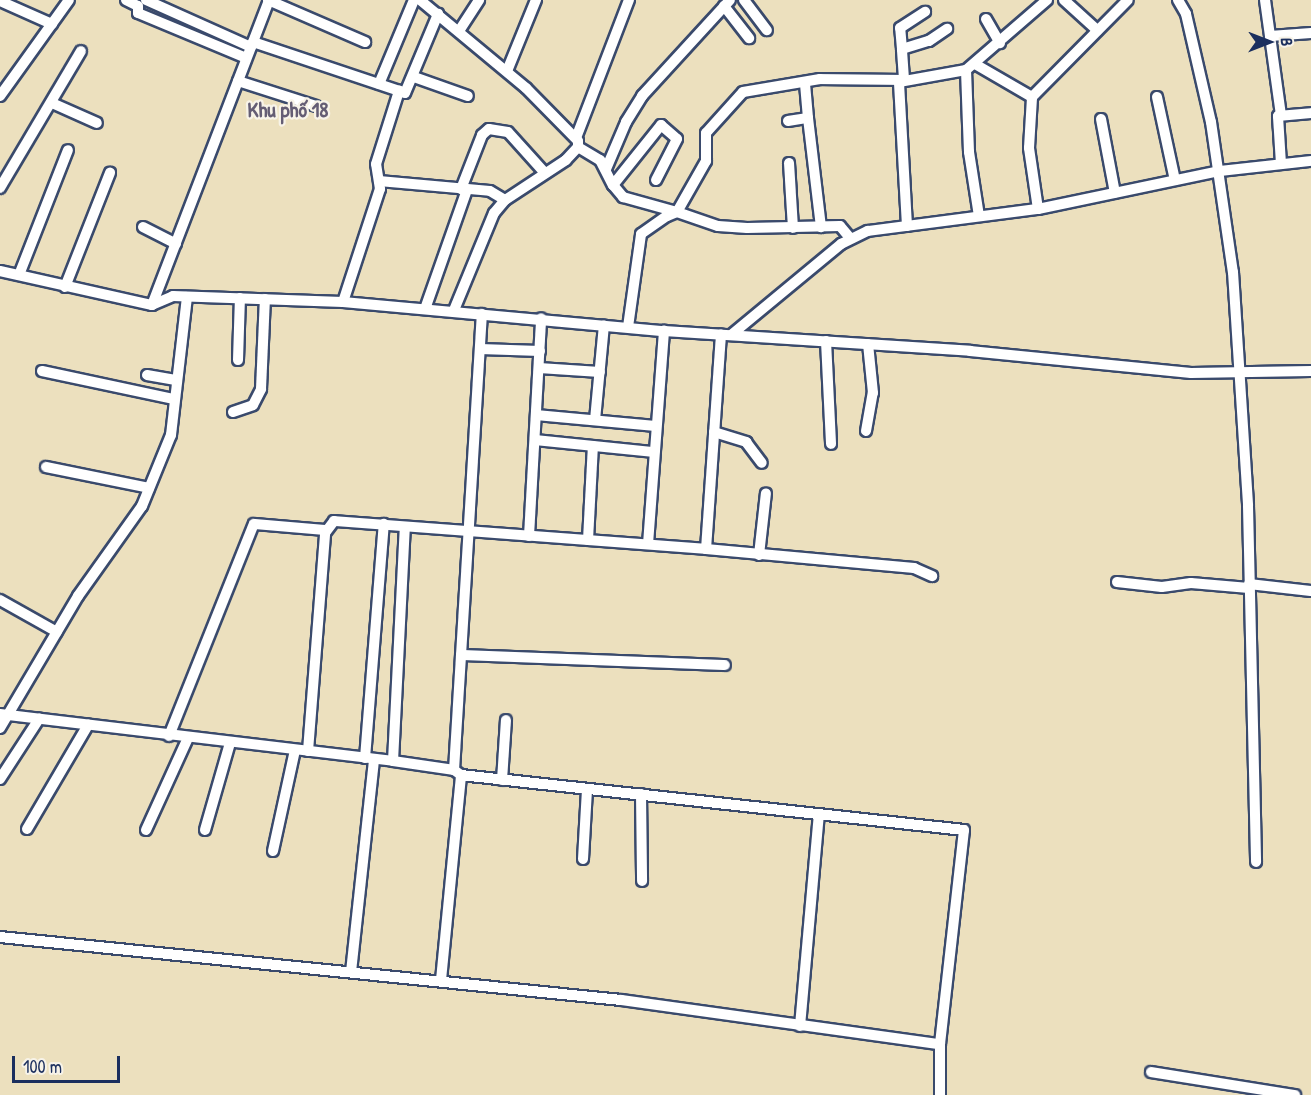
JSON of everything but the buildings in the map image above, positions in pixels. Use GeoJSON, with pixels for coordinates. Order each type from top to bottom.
{"type":"FeatureCollection","features":[{"type":"Feature","properties":{"kind":"street"},"geometry":{"type":"LineString","coordinates":[[0,96],[69,0]]}},
{"type":"Feature","properties":{"kind":"street"},"geometry":{"type":"LineString","coordinates":[[126,0],[137,5],[138,13],[246,58]]}},
{"type":"Feature","properties":{"kind":"street"},"geometry":{"type":"LineString","coordinates":[[146,0],[252,45],[407,93],[438,14]]}},
{"type":"Feature","properties":{"kind":"street"},"geometry":{"type":"LineString","coordinates":[[153,305],[268,0],[365,42]]}},
{"type":"Feature","properties":{"kind":"street"},"geometry":{"type":"LineString","coordinates":[[379,84],[414,0]]}},
{"type":"Feature","properties":{"kind":"street"},"geometry":{"type":"LineString","coordinates":[[420,0],[507,71],[577,143],[592,153],[606,169],[613,185],[630,200],[677,212],[718,226],[793,228],[840,226],[850,238]]}},
{"type":"Feature","properties":{"kind":"street"},"geometry":{"type":"LineString","coordinates":[[459,31],[479,0]]}},
{"type":"Feature","properties":{"kind":"street"},"geometry":{"type":"LineString","coordinates":[[507,71],[536,0]]}},
{"type":"Feature","properties":{"kind":"street"},"geometry":{"type":"LineString","coordinates":[[454,310],[484,232],[504,200],[544,172],[566,160],[577,143],[629,0]]}},
{"type":"Feature","properties":{"kind":"street"},"geometry":{"type":"LineString","coordinates":[[744,0],[767,30]]}},
{"type":"Feature","properties":{"kind":"street"},"geometry":{"type":"LineString","coordinates":[[628,327],[641,234],[677,212],[706,161],[706,133],[744,92],[805,82],[877,77],[903,79],[971,67],[1047,0]]}},
{"type":"Feature","properties":{"kind":"street"},"geometry":{"type":"LineString","coordinates":[[1064,0],[1097,30]]}},
{"type":"Feature","properties":{"kind":"street"},"geometry":{"type":"LineString","coordinates":[[1038,209],[1029,148],[1032,98],[1128,0]]}},
{"type":"Feature","properties":{"kind":"street"},"geometry":{"type":"LineString","coordinates":[[1178,0],[1186,14],[1220,171],[1233,272],[1248,506],[1256,862]]}},
{"type":"Feature","properties":{"kind":"street"},"geometry":{"type":"LineString","coordinates":[[1265,0],[1281,115]]}},
{"type":"Feature","properties":{"kind":"street"},"geometry":{"type":"LineString","coordinates":[[0,1],[52,24]]}},
{"type":"Feature","properties":{"kind":"street"},"geometry":{"type":"LineString","coordinates":[[606,169],[626,122],[642,96],[727,3],[749,38]]}},
{"type":"Feature","properties":{"kind":"street"},"geometry":{"type":"LineString","coordinates":[[907,226],[898,88],[903,79],[900,28],[926,12]]}},
{"type":"Feature","properties":{"kind":"street"},"geometry":{"type":"LineString","coordinates":[[986,20],[1000,43]]}},
{"type":"Feature","properties":{"kind":"street"},"geometry":{"type":"LineString","coordinates":[[902,49],[929,41],[947,29]]}},
{"type":"Feature","properties":{"kind":"street"},"geometry":{"type":"LineString","coordinates":[[1270,36],[1311,33]]}},
{"type":"Feature","properties":{"kind":"street"},"geometry":{"type":"LineString","coordinates":[[0,188],[81,51]]}},
{"type":"Feature","properties":{"kind":"street"},"geometry":{"type":"LineString","coordinates":[[971,67],[1032,98]]}},
{"type":"Feature","properties":{"kind":"street"},"geometry":{"type":"LineString","coordinates":[[971,67],[969,152],[979,216]]}},
{"type":"Feature","properties":{"kind":"street"},"geometry":{"type":"LineString","coordinates":[[414,77],[468,96]]}},
{"type":"Feature","properties":{"kind":"street"},"geometry":{"type":"LineString","coordinates":[[238,81],[316,106]]}},
{"type":"Feature","properties":{"kind":"street"},"geometry":{"type":"LineString","coordinates":[[805,82],[821,227]]}},
{"type":"Feature","properties":{"kind":"street"},"geometry":{"type":"LineString","coordinates":[[343,302],[375,205],[379,181],[376,164],[399,91]]}},
{"type":"Feature","properties":{"kind":"street"},"geometry":{"type":"LineString","coordinates":[[1157,97],[1175,180]]}},
{"type":"Feature","properties":{"kind":"street"},"geometry":{"type":"LineString","coordinates":[[52,103],[97,123]]}},
{"type":"Feature","properties":{"kind":"street"},"geometry":{"type":"LineString","coordinates":[[1281,164],[1276,120],[1281,115],[1311,112]]}},
{"type":"Feature","properties":{"kind":"street"},"geometry":{"type":"LineString","coordinates":[[788,121],[808,118]]}},
{"type":"Feature","properties":{"kind":"street"},"geometry":{"type":"LineString","coordinates":[[1101,119],[1115,193]]}},
{"type":"Feature","properties":{"kind":"street"},"geometry":{"type":"LineString","coordinates":[[613,185],[661,125],[677,140],[656,180]]}},
{"type":"Feature","properties":{"kind":"street"},"geometry":{"type":"LineString","coordinates":[[425,309],[482,135],[489,129],[507,132],[544,172]]}},
{"type":"Feature","properties":{"kind":"street"},"geometry":{"type":"LineString","coordinates":[[19,275],[68,150]]}},
{"type":"Feature","properties":{"kind":"street"},"geometry":{"type":"LineString","coordinates":[[706,549],[714,432],[726,335],[850,238],[868,231],[1038,209],[1220,171],[1311,161]]}},
{"type":"Feature","properties":{"kind":"street"},"geometry":{"type":"LineString","coordinates":[[789,164],[793,228]]}},
{"type":"Feature","properties":{"kind":"street"},"geometry":{"type":"LineString","coordinates":[[65,287],[110,173]]}},
{"type":"Feature","properties":{"kind":"street"},"geometry":{"type":"LineString","coordinates":[[379,181],[495,192],[504,200]]}},
{"type":"Feature","properties":{"kind":"street"},"geometry":{"type":"LineString","coordinates":[[144,227],[176,244]]}},
{"type":"Feature","properties":{"kind":"street"},"geometry":{"type":"LineString","coordinates":[[0,271],[153,305],[166,297],[343,302],[454,310],[664,331],[868,344],[1191,372],[1311,371]]}},
{"type":"Feature","properties":{"kind":"street"},"geometry":{"type":"LineString","coordinates":[[0,728],[4,714],[142,506],[171,435],[187,297]]}},
{"type":"Feature","properties":{"kind":"street"},"geometry":{"type":"LineString","coordinates":[[238,360],[240,298]]}},
{"type":"Feature","properties":{"kind":"street"},"geometry":{"type":"LineString","coordinates":[[233,412],[253,405],[261,389],[265,299]]}},
{"type":"Feature","properties":{"kind":"street"},"geometry":{"type":"LineString","coordinates":[[441,980],[458,773],[461,656],[482,314]]}},
{"type":"Feature","properties":{"kind":"street"},"geometry":{"type":"LineString","coordinates":[[528,536],[541,318]]}},
{"type":"Feature","properties":{"kind":"street"},"geometry":{"type":"LineString","coordinates":[[596,420],[604,325]]}},
{"type":"Feature","properties":{"kind":"street"},"geometry":{"type":"LineString","coordinates":[[648,544],[655,426],[664,331]]}},
{"type":"Feature","properties":{"kind":"street"},"geometry":{"type":"LineString","coordinates":[[826,341],[831,444]]}},
{"type":"Feature","properties":{"kind":"street"},"geometry":{"type":"LineString","coordinates":[[866,431],[873,393],[868,344]]}},
{"type":"Feature","properties":{"kind":"street"},"geometry":{"type":"LineString","coordinates":[[480,349],[540,351]]}},
{"type":"Feature","properties":{"kind":"street"},"geometry":{"type":"LineString","coordinates":[[539,368],[600,372]]}},
{"type":"Feature","properties":{"kind":"street"},"geometry":{"type":"LineString","coordinates":[[42,371],[174,399]]}},
{"type":"Feature","properties":{"kind":"street"},"geometry":{"type":"LineString","coordinates":[[147,375],[176,380]]}},
{"type":"Feature","properties":{"kind":"street"},"geometry":{"type":"LineString","coordinates":[[536,415],[655,426]]}},
{"type":"Feature","properties":{"kind":"street"},"geometry":{"type":"LineString","coordinates":[[714,432],[746,442],[762,463]]}},
{"type":"Feature","properties":{"kind":"street"},"geometry":{"type":"LineString","coordinates":[[535,440],[654,452]]}},
{"type":"Feature","properties":{"kind":"street"},"geometry":{"type":"LineString","coordinates":[[588,540],[593,446]]}},
{"type":"Feature","properties":{"kind":"street"},"geometry":{"type":"LineString","coordinates":[[46,467],[149,488]]}},
{"type":"Feature","properties":{"kind":"street"},"geometry":{"type":"LineString","coordinates":[[759,555],[766,493]]}},
{"type":"Feature","properties":{"kind":"street"},"geometry":{"type":"LineString","coordinates":[[169,736],[254,524],[326,530],[338,520],[648,544],[914,568],[932,576]]}},
{"type":"Feature","properties":{"kind":"street"},"geometry":{"type":"LineString","coordinates":[[351,972],[370,759],[384,524]]}},
{"type":"Feature","properties":{"kind":"street"},"geometry":{"type":"LineString","coordinates":[[393,761],[405,526]]}},
{"type":"Feature","properties":{"kind":"street"},"geometry":{"type":"LineString","coordinates":[[308,751],[326,530]]}},
{"type":"Feature","properties":{"kind":"street"},"geometry":{"type":"LineString","coordinates":[[1117,582],[1162,587],[1191,583],[1311,591]]}},
{"type":"Feature","properties":{"kind":"street"},"geometry":{"type":"LineString","coordinates":[[0,600],[57,632]]}},
{"type":"Feature","properties":{"kind":"street"},"geometry":{"type":"LineString","coordinates":[[461,656],[725,665]]}},
{"type":"Feature","properties":{"kind":"street"},"geometry":{"type":"LineString","coordinates":[[4,714],[169,736],[393,761],[502,780],[964,830],[940,1044],[939,1095]]}},
{"type":"Feature","properties":{"kind":"street"},"geometry":{"type":"LineString","coordinates":[[0,779],[39,719]]}},
{"type":"Feature","properties":{"kind":"street"},"geometry":{"type":"LineString","coordinates":[[502,780],[506,720]]}},
{"type":"Feature","properties":{"kind":"street"},"geometry":{"type":"LineString","coordinates":[[27,829],[88,725]]}},
{"type":"Feature","properties":{"kind":"street"},"geometry":{"type":"LineString","coordinates":[[146,831],[188,738]]}},
{"type":"Feature","properties":{"kind":"street"},"geometry":{"type":"LineString","coordinates":[[205,830],[230,743]]}},
{"type":"Feature","properties":{"kind":"street"},"geometry":{"type":"LineString","coordinates":[[273,851],[295,750]]}},
{"type":"Feature","properties":{"kind":"street"},"geometry":{"type":"LineString","coordinates":[[583,859],[587,789]]}},
{"type":"Feature","properties":{"kind":"street"},"geometry":{"type":"LineString","coordinates":[[641,794],[642,881]]}},
{"type":"Feature","properties":{"kind":"street"},"geometry":{"type":"LineString","coordinates":[[800,1026],[819,815]]}},
{"type":"Feature","properties":{"kind":"street"},"geometry":{"type":"LineString","coordinates":[[0,937],[621,1000],[940,1044]]}},
{"type":"Feature","properties":{"kind":"street"},"geometry":{"type":"LineString","coordinates":[[1151,1072],[1295,1095]]}},
{"type":"Feature","properties":{"kind":"district","name":"Khu phố 18"},"geometry":{"type":"Point","coordinates":[288,110]}}]}
